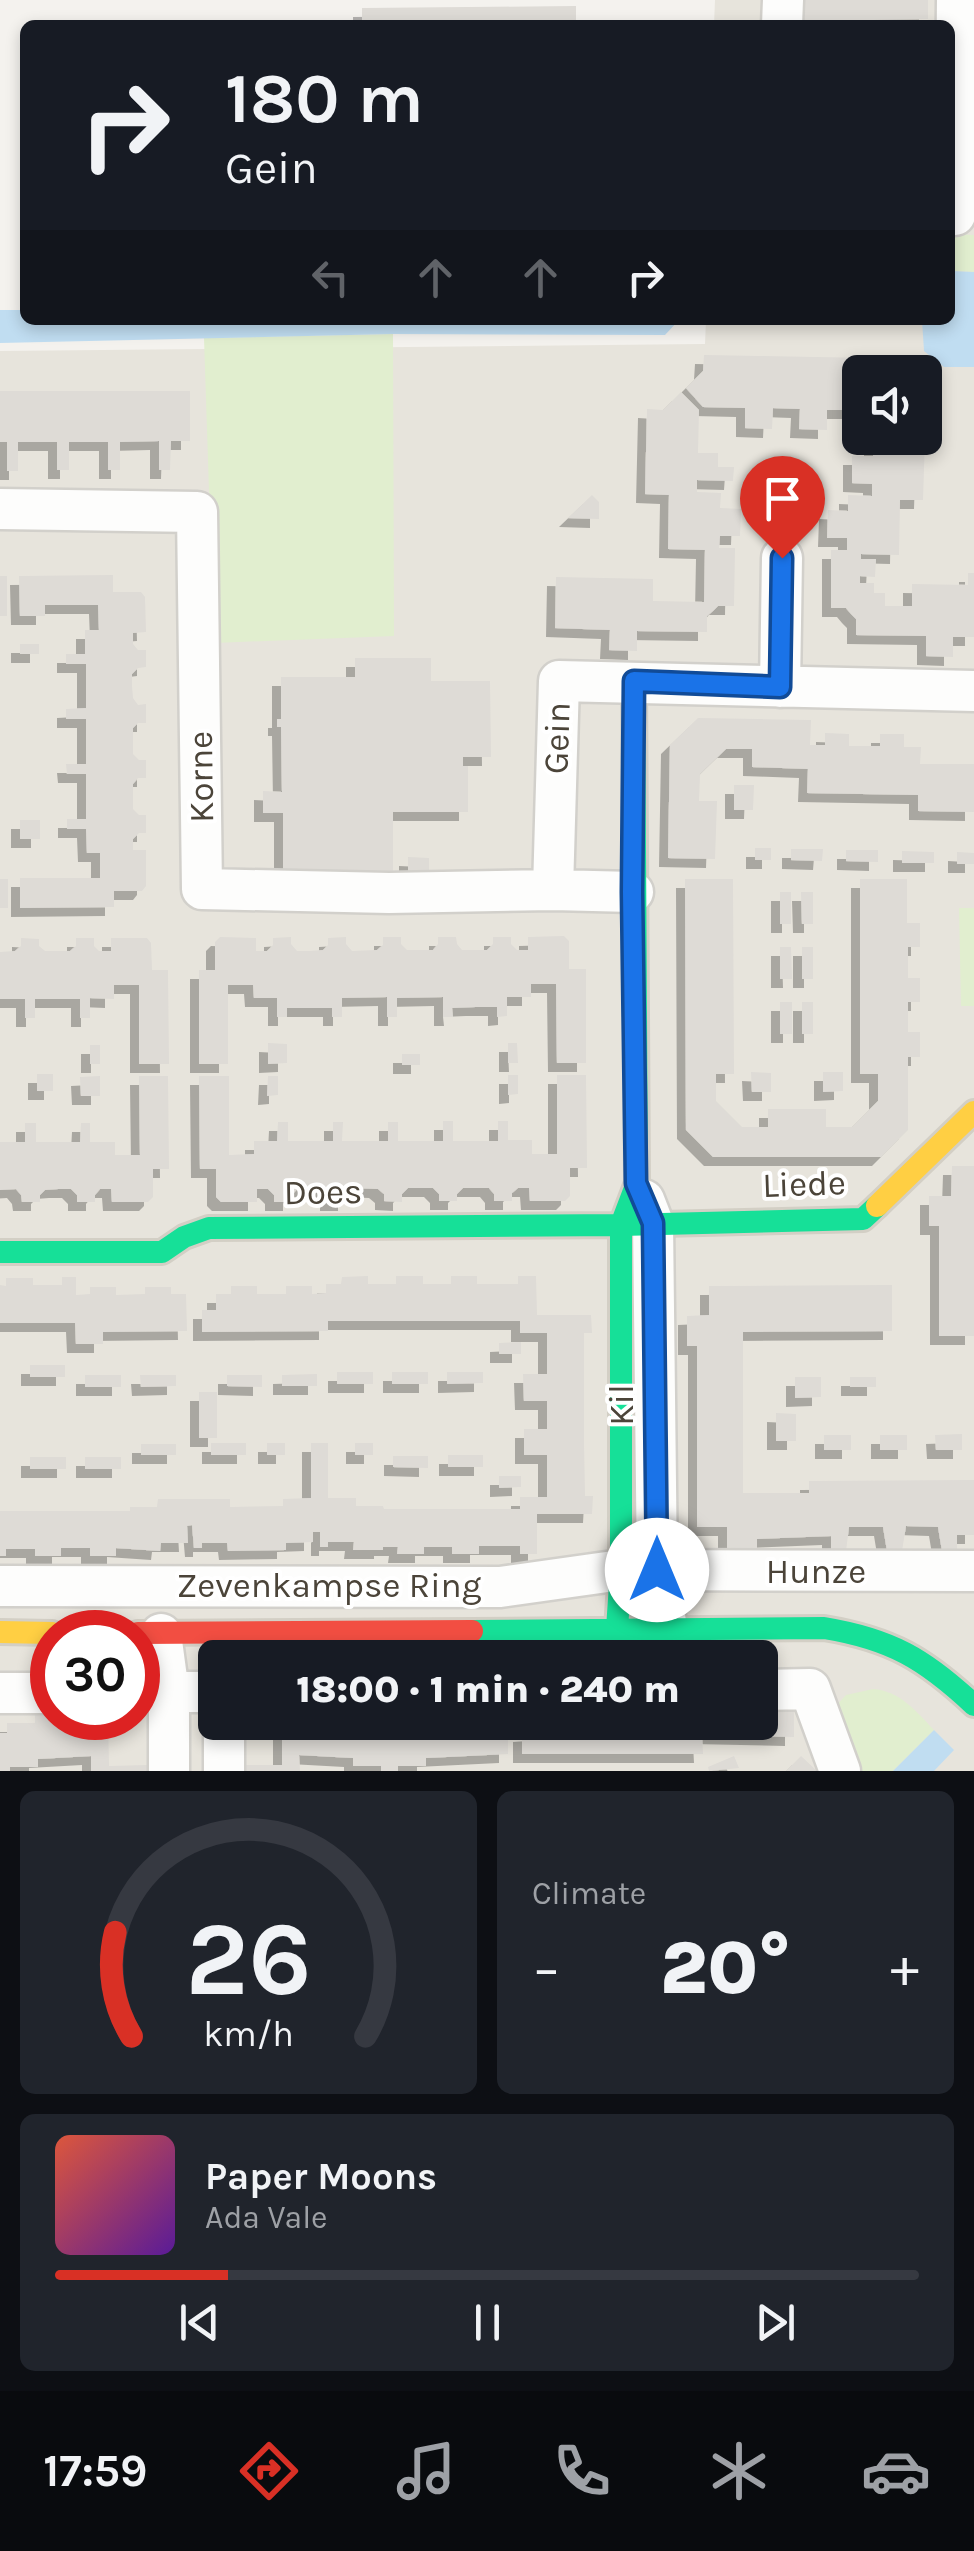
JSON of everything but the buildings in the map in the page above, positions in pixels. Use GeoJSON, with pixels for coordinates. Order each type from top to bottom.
{"type":"FeatureCollection","features":[{"type":"Feature","properties":{"kind":"street"},"geometry":{"type":"LineString","coordinates":[[957,0],[960,215]]}},
{"type":"Feature","properties":{"kind":"street","name":"Korne"},"geometry":{"type":"LineString","coordinates":[[0,509],[197,512],[202,889],[389,893],[553,890]]}},
{"type":"Feature","properties":{"kind":"street"},"geometry":{"type":"LineString","coordinates":[[780,687],[782,558]]}},
{"type":"Feature","properties":{"kind":"street","name":"Gein"},"geometry":{"type":"LineString","coordinates":[[553,890],[558,681],[974,691]]}},
{"type":"Feature","properties":{"kind":"street","name":"Kil"},"geometry":{"type":"LineString","coordinates":[[634,681],[632,892],[639,1570],[666,1640]]}},
{"type":"Feature","properties":{"kind":"street"},"geometry":{"type":"LineString","coordinates":[[553,890],[632,892]]}},
{"type":"Feature","properties":{"kind":"street","name":"Liede"},"geometry":{"type":"LineString","coordinates":[[637,1224],[863,1218],[974,1112]]}},
{"type":"Feature","properties":{"kind":"street","name":"Does"},"geometry":{"type":"LineString","coordinates":[[0,1252],[162,1252],[184,1237],[209,1228],[637,1224]]}},
{"type":"Feature","properties":{"kind":"street","name":"Kil"},"geometry":{"type":"LineString","coordinates":[[615,1629],[639,1570]]}},
{"type":"Feature","properties":{"kind":"street","name":"Hunze"},"geometry":{"type":"LineString","coordinates":[[639,1570],[974,1570]]}},
{"type":"Feature","properties":{"kind":"street","name":"Zevenkampse Ring"},"geometry":{"type":"LineString","coordinates":[[0,1586],[500,1587],[639,1570]]}},
{"type":"Feature","properties":{"kind":"street","name":"Zevenkampse Ring"},"geometry":{"type":"LineString","coordinates":[[698,1640],[824,1628],[866,1633],[905,1647],[939,1671],[974,1705]]}},
{"type":"Feature","properties":{"kind":"street"},"geometry":{"type":"LineString","coordinates":[[615,1629],[615,1640]]}},
{"type":"Feature","properties":{"kind":"street","name":"Zevenkampse Ring"},"geometry":{"type":"LineString","coordinates":[[366,1640],[615,1629],[656,1640]]}},
{"type":"Feature","properties":{"kind":"street"},"geometry":{"type":"LineString","coordinates":[[0,1632],[30,1632]]}},
{"type":"Feature","properties":{"kind":"street","name":"Zevenkampse Ring"},"geometry":{"type":"LineString","coordinates":[[160,1635],[198,1641]]}},
{"type":"Feature","properties":{"kind":"street"},"geometry":{"type":"LineString","coordinates":[[778,1690],[810,1689],[840,1771]]}},
{"type":"Feature","properties":{"kind":"street"},"geometry":{"type":"LineString","coordinates":[[160,1692],[198,1692]]}},
{"type":"Feature","properties":{"kind":"street"},"geometry":{"type":"LineString","coordinates":[[0,1693],[30,1693]]}},
{"type":"Feature","properties":{"kind":"street"},"geometry":{"type":"LineString","coordinates":[[160,1727],[169,1771]]}},
{"type":"Feature","properties":{"kind":"street"},"geometry":{"type":"LineString","coordinates":[[224,1740],[224,1771]]}},
{"type":"Feature","properties":{"kind":"shaded area"},"geometry":{"type":"Polygon","coordinates":[[[715,0],[974,0],[974,1771],[0,1771],[0,351],[705,344],[706,325],[955,325],[955,20],[714,20],[715,0]]]}},
{"type":"Feature","properties":{"kind":"green space"},"geometry":{"type":"Polygon","coordinates":[[[955,234],[974,235],[974,272],[955,271],[955,234]]]}},
{"type":"Feature","properties":{"kind":"green space"},"geometry":{"type":"Polygon","coordinates":[[[393,334],[394,636],[214,643],[204,338],[393,334]]]}},
{"type":"Feature","properties":{"kind":"green space"},"geometry":{"type":"Polygon","coordinates":[[[959,908],[974,908],[974,1006],[961,1006],[959,908]]]}},
{"type":"Feature","properties":{"kind":"green space"},"geometry":{"type":"Polygon","coordinates":[[[873,1689],[899,1698],[934,1730],[893,1771],[849,1771],[834,1708],[846,1695],[873,1689]]]}},
{"type":"Feature","properties":{"kind":"water"},"geometry":{"type":"Polygon","coordinates":[[[955,271],[974,272],[974,367],[944,367],[942,355],[924,351],[922,325],[955,325],[955,271]]]}},
{"type":"Feature","properties":{"kind":"water"},"geometry":{"type":"Polygon","coordinates":[[[0,310],[20,310],[20,325],[674,325],[665,335],[393,334],[0,343],[0,310]]]}},
{"type":"Feature","properties":{"kind":"water"},"geometry":{"type":"Polygon","coordinates":[[[934,1730],[954,1750],[934,1771],[893,1771],[934,1730]]]}},
{"type":"Feature","properties":{"kind":"traffic: fast"},"geometry":{"type":"LineString","coordinates":[[616,1640],[621,1570],[621,1225],[637,1183],[634,681]]}},
{"type":"Feature","properties":{"kind":"traffic: fast"},"geometry":{"type":"LineString","coordinates":[[0,1252],[162,1252],[184,1237],[209,1228],[863,1219],[877,1206]]}},
{"type":"Feature","properties":{"kind":"traffic: fast"},"geometry":{"type":"LineString","coordinates":[[472,1631],[824,1628],[869,1638],[906,1653],[974,1705]]}},
{"type":"Feature","properties":{"kind":"traffic: slow"},"geometry":{"type":"LineString","coordinates":[[877,1206],[974,1112]]}},
{"type":"Feature","properties":{"kind":"traffic: slow"},"geometry":{"type":"LineString","coordinates":[[0,1632],[30,1633]]}},
{"type":"Feature","properties":{"kind":"traffic: jam"},"geometry":{"type":"LineString","coordinates":[[160,1633],[472,1631]]}},
{"type":"Feature","properties":{"kind":"route"},"geometry":{"type":"LineString","coordinates":[[657,1570],[653,1223],[636,1183],[634,681],[780,687],[782,558]]}}]}
